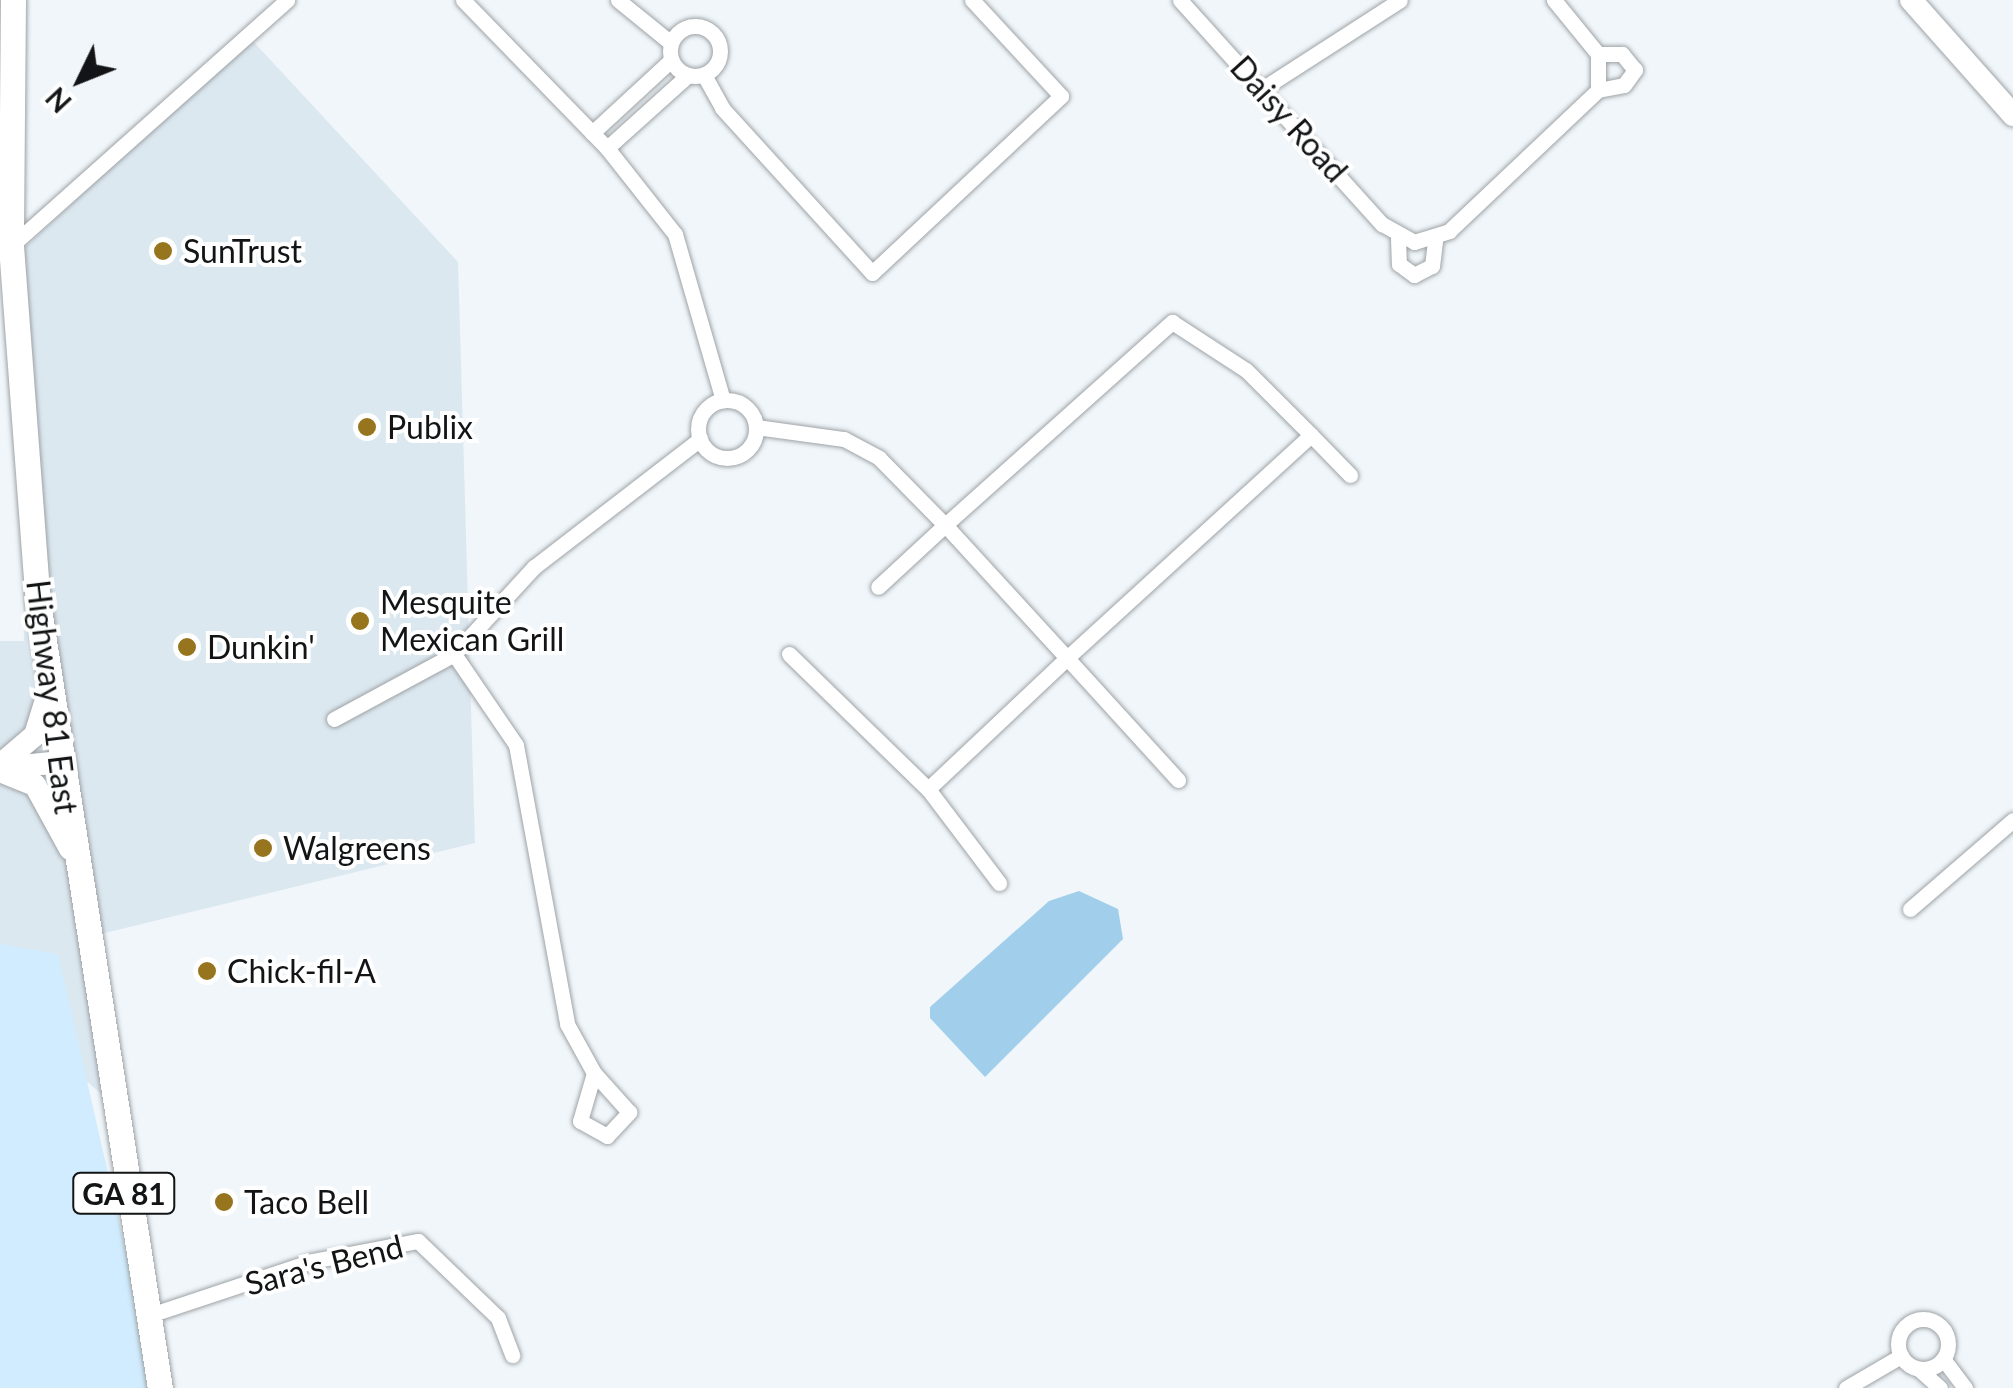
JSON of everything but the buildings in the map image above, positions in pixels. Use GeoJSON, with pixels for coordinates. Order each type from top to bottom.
{"type":"FeatureCollection","features":[{"type":"Feature","properties":{"kind":"main road","name":"Highway 81 East"},"geometry":{"type":"LineString","coordinates":[[13,0],[11,246],[50,686],[72,856],[144,1317],[160,1388]]}},
{"type":"Feature","properties":{"kind":"street"},"geometry":{"type":"LineString","coordinates":[[11,246],[287,0]]}},
{"type":"Feature","properties":{"kind":"street"},"geometry":{"type":"LineString","coordinates":[[464,0],[607,148],[675,234],[723,400]]}},
{"type":"Feature","properties":{"kind":"street"},"geometry":{"type":"LineString","coordinates":[[618,0],[696,75],[872,273],[1061,96],[972,0]]}},
{"type":"Feature","properties":{"kind":"street","name":"Daisy Road"},"geometry":{"type":"LineString","coordinates":[[1180,0],[1398,238],[1400,266],[1414,276],[1432,266],[1435,240],[1598,90],[1624,85],[1634,70],[1622,54],[1598,54],[1554,0]]}},
{"type":"Feature","properties":{"kind":"street"},"geometry":{"type":"LineString","coordinates":[[1262,89],[1377,5],[1400,0]]}},
{"type":"Feature","properties":{"kind":"street"},"geometry":{"type":"LineString","coordinates":[[1912,0],[2013,115]]}},
{"type":"Feature","properties":{"kind":"street"},"geometry":{"type":"LineString","coordinates":[[592,133],[671,52],[689,26],[712,32],[720,56],[607,148]]}},
{"type":"Feature","properties":{"kind":"street"},"geometry":{"type":"LineString","coordinates":[[1598,54],[1598,90]]}},
{"type":"Feature","properties":{"kind":"street"},"geometry":{"type":"LineString","coordinates":[[1398,238],[1435,240]]}},
{"type":"Feature","properties":{"kind":"street"},"geometry":{"type":"LineString","coordinates":[[878,587],[1172,322],[1246,370],[1350,476]]}},
{"type":"Feature","properties":{"kind":"street"},"geometry":{"type":"LineString","coordinates":[[723,400],[744,405],[756,426],[750,448],[734,458],[715,455],[700,438],[702,414],[723,400]]}},
{"type":"Feature","properties":{"kind":"street"},"geometry":{"type":"LineString","coordinates":[[756,426],[844,439],[879,458],[945,524],[1178,780]]}},
{"type":"Feature","properties":{"kind":"street"},"geometry":{"type":"LineString","coordinates":[[928,788],[1311,436]]}},
{"type":"Feature","properties":{"kind":"street"},"geometry":{"type":"LineString","coordinates":[[334,719],[454,654],[534,566],[700,438]]}},
{"type":"Feature","properties":{"kind":"street"},"geometry":{"type":"LineString","coordinates":[[454,654],[516,746],[566,1024],[594,1074]]}},
{"type":"Feature","properties":{"kind":"street"},"geometry":{"type":"LineString","coordinates":[[789,654],[928,788],[999,883]]}},
{"type":"Feature","properties":{"kind":"street"},"geometry":{"type":"LineString","coordinates":[[0,768],[35,735],[50,686]]}},
{"type":"Feature","properties":{"kind":"street"},"geometry":{"type":"LineString","coordinates":[[0,768],[61,762]]}},
{"type":"Feature","properties":{"kind":"street"},"geometry":{"type":"LineString","coordinates":[[0,768],[35,786],[72,856]]}},
{"type":"Feature","properties":{"kind":"street"},"geometry":{"type":"LineString","coordinates":[[1910,909],[2013,820]]}},
{"type":"Feature","properties":{"kind":"street","name":"Sara's Bend"},"geometry":{"type":"LineString","coordinates":[[144,1317],[312,1261],[418,1241],[498,1318],[512,1356]]}},
{"type":"Feature","properties":{"kind":"street"},"geometry":{"type":"LineString","coordinates":[[1901,1356],[1902,1331],[1930,1320],[1947,1336],[1944,1360],[1965,1388]]}},
{"type":"Feature","properties":{"kind":"street"},"geometry":{"type":"LineString","coordinates":[[1901,1356],[1940,1388]]}},
{"type":"Feature","properties":{"kind":"street"},"geometry":{"type":"LineString","coordinates":[[1846,1388],[1901,1356]]}},
{"type":"Feature","properties":{"kind":"street"},"geometry":{"type":"LineString","coordinates":[[1920,1370],[1944,1360]]}},
{"type":"Feature","properties":{"kind":"shaded area"},"geometry":{"type":"Polygon","coordinates":[[[250,38],[458,262],[475,843],[80,939],[116,1107],[0,1005],[0,641],[24,641],[18,254],[250,38]]]}},
{"type":"Feature","properties":{"kind":"shaded area"},"geometry":{"type":"Polygon","coordinates":[[[1079,891],[1118,909],[1123,939],[985,1077],[930,1018],[930,1007],[1049,901],[1079,891]]]}},
{"type":"Feature","properties":{"kind":"shaded area"},"geometry":{"type":"Polygon","coordinates":[[[0,944],[58,954],[157,1388],[0,1388],[0,944]]]}},
{"type":"Feature","properties":{"kind":"place","name":"SunTrust"},"geometry":{"type":"Point","coordinates":[163,251]}},
{"type":"Feature","properties":{"kind":"place","name":"Publix"},"geometry":{"type":"Point","coordinates":[367,427]}},
{"type":"Feature","properties":{"kind":"place","name":"Mesquite Mexican Grill"},"geometry":{"type":"Point","coordinates":[360,621]}},
{"type":"Feature","properties":{"kind":"place","name":"Dunkin'"},"geometry":{"type":"Point","coordinates":[187,647]}},
{"type":"Feature","properties":{"kind":"place","name":"Walgreens"},"geometry":{"type":"Point","coordinates":[263,848]}},
{"type":"Feature","properties":{"kind":"place","name":"Chick-fil-A"},"geometry":{"type":"Point","coordinates":[207,971]}},
{"type":"Feature","properties":{"kind":"place","name":"Taco Bell"},"geometry":{"type":"Point","coordinates":[224,1202]}}]}
